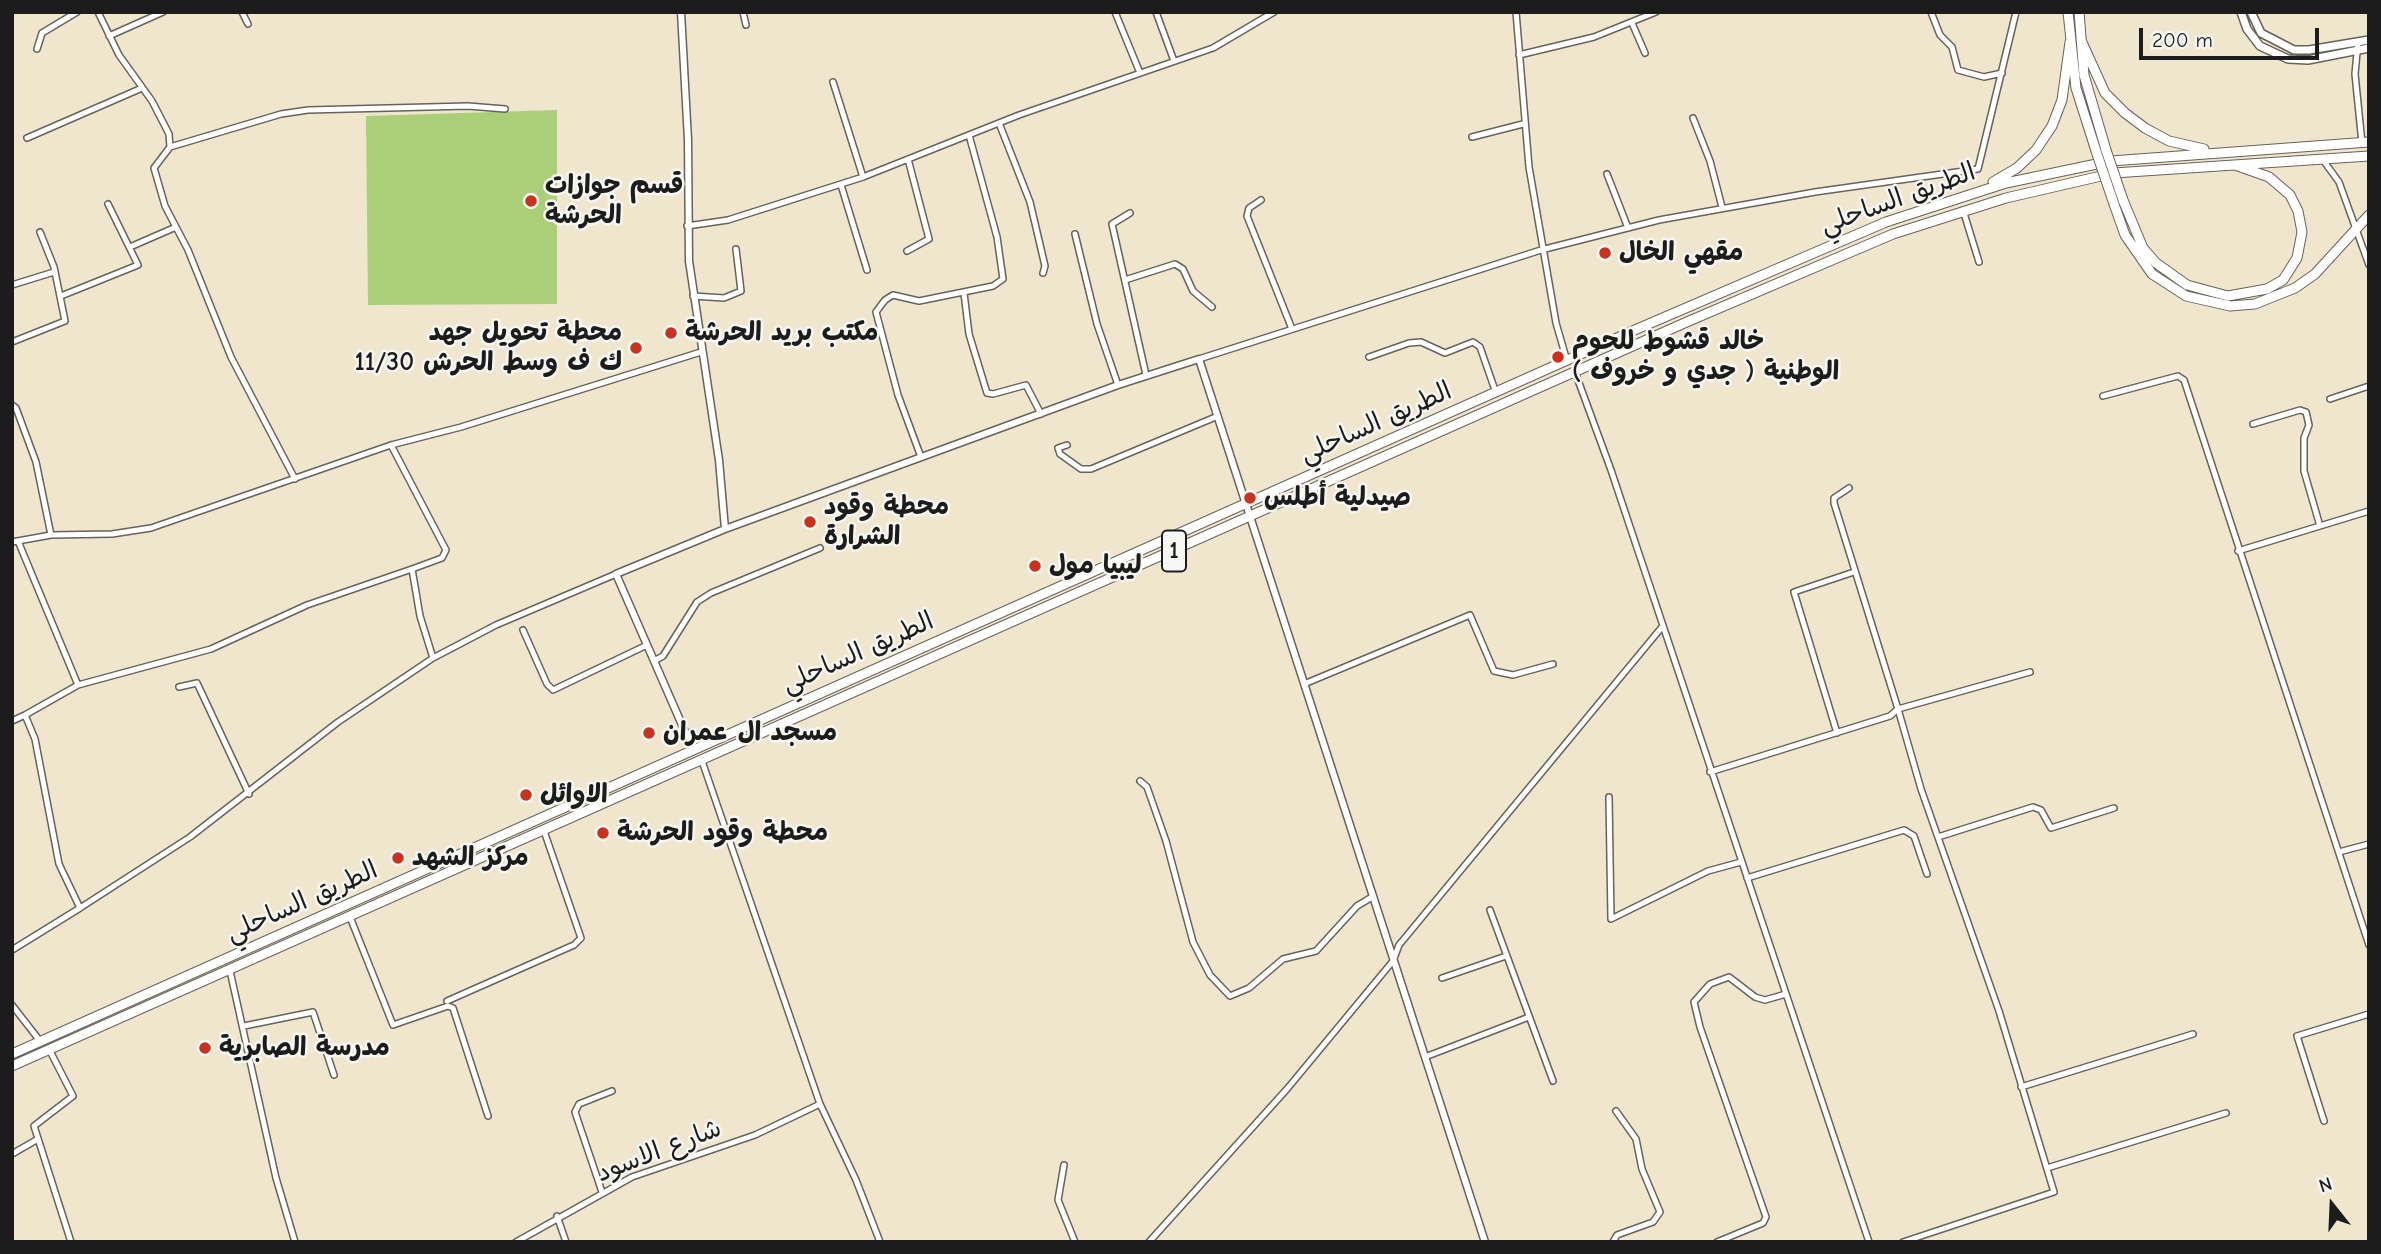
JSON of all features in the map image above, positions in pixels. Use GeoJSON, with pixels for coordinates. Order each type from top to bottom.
{"type":"FeatureCollection","features":[{"type":"Feature","properties":{"kind":"highway"},"geometry":{"type":"LineString","coordinates":[[2068,12],[2077,88],[2102,152],[2125,234],[2152,274],[2186,296],[2230,306],[2255,304],[2295,288],[2315,274],[2369,215]]}},
{"type":"Feature","properties":{"kind":"highway"},"geometry":{"type":"LineString","coordinates":[[2079,12],[2087,86],[2102,152]]}},
{"type":"Feature","properties":{"kind":"highway"},"geometry":{"type":"LineString","coordinates":[[2081,40],[2105,93],[2125,113],[2169,141],[2220,151]]}},
{"type":"Feature","properties":{"kind":"highway"},"geometry":{"type":"LineString","coordinates":[[1964,195],[2017,168],[2036,150],[2052,126],[2062,100],[2070,42]]}},
{"type":"Feature","properties":{"kind":"highway","name":"الطريق الساحلي"},"geometry":{"type":"LineString","coordinates":[[12,1054],[1853,236],[1964,195],[2044,174],[2111,161],[2220,151],[2366,143]]}},
{"type":"Feature","properties":{"kind":"highway","name":"الطريق الساحلي"},"geometry":{"type":"LineString","coordinates":[[12,1066],[1842,254],[1963,210],[2114,173],[2230,163],[2369,156]]}},
{"type":"Feature","properties":{"kind":"highway"},"geometry":{"type":"LineString","coordinates":[[2118,202],[2143,248],[2156,263],[2187,285],[2228,296],[2267,289],[2283,279],[2297,258],[2302,232],[2298,211],[2290,195],[2269,177],[2230,163]]}},
{"type":"Feature","properties":{"kind":"highway"},"geometry":{"type":"LineString","coordinates":[[381,890],[386,901]]}},
{"type":"Feature","properties":{"kind":"main road"},"geometry":{"type":"LineString","coordinates":[[2241,12],[2246,29],[2260,46],[2288,59],[2308,60],[2358,46],[2369,40]]}},
{"type":"Feature","properties":{"kind":"main road"},"geometry":{"type":"LineString","coordinates":[[2251,12],[2261,33],[2294,50],[2358,46],[2369,48]]}},
{"type":"Feature","properties":{"kind":"street"},"geometry":{"type":"LineString","coordinates":[[37,48],[42,33],[77,12]]}},
{"type":"Feature","properties":{"kind":"street"},"geometry":{"type":"LineString","coordinates":[[98,12],[109,36],[169,134],[170,147]]}},
{"type":"Feature","properties":{"kind":"street"},"geometry":{"type":"LineString","coordinates":[[109,36],[163,12]]}},
{"type":"Feature","properties":{"kind":"street"},"geometry":{"type":"LineString","coordinates":[[242,12],[248,24]]}},
{"type":"Feature","properties":{"kind":"street"},"geometry":{"type":"LineString","coordinates":[[681,12],[688,140],[687,226],[692,296],[719,460],[725,529]]}},
{"type":"Feature","properties":{"kind":"street"},"geometry":{"type":"LineString","coordinates":[[743,12],[746,25]]}},
{"type":"Feature","properties":{"kind":"street"},"geometry":{"type":"LineString","coordinates":[[1115,12],[1140,73]]}},
{"type":"Feature","properties":{"kind":"street"},"geometry":{"type":"LineString","coordinates":[[1156,12],[1174,61]]}},
{"type":"Feature","properties":{"kind":"street"},"geometry":{"type":"LineString","coordinates":[[1258,12],[1261,21]]}},
{"type":"Feature","properties":{"kind":"street"},"geometry":{"type":"LineString","coordinates":[[687,226],[728,220],[863,177],[999,123],[1231,40],[1274,12]]}},
{"type":"Feature","properties":{"kind":"street"},"geometry":{"type":"LineString","coordinates":[[1516,12],[1523,124],[1541,250],[1567,361]]}},
{"type":"Feature","properties":{"kind":"street"},"geometry":{"type":"LineString","coordinates":[[1519,55],[1594,37],[1656,12]]}},
{"type":"Feature","properties":{"kind":"street"},"geometry":{"type":"LineString","coordinates":[[1931,12],[1940,35],[1952,47],[1955,67],[1960,72],[1984,77],[2002,72]]}},
{"type":"Feature","properties":{"kind":"street"},"geometry":{"type":"LineString","coordinates":[[12,950],[190,837],[249,794],[338,722],[433,659],[506,621],[725,529],[1118,385],[1541,250],[1722,207],[1978,169],[2016,12]]}},
{"type":"Feature","properties":{"kind":"street"},"geometry":{"type":"LineString","coordinates":[[1632,23],[1645,53]]}},
{"type":"Feature","properties":{"kind":"street"},"geometry":{"type":"LineString","coordinates":[[2358,46],[2355,74],[2366,143]]}},
{"type":"Feature","properties":{"kind":"street"},"geometry":{"type":"LineString","coordinates":[[833,82],[863,177]]}},
{"type":"Feature","properties":{"kind":"street"},"geometry":{"type":"LineString","coordinates":[[27,138],[142,88]]}},
{"type":"Feature","properties":{"kind":"street"},"geometry":{"type":"LineString","coordinates":[[295,479],[231,357],[154,174],[156,163],[170,147],[281,114],[308,110],[468,106],[505,109]]}},
{"type":"Feature","properties":{"kind":"street"},"geometry":{"type":"LineString","coordinates":[[1693,118],[1710,161],[1722,207]]}},
{"type":"Feature","properties":{"kind":"street"},"geometry":{"type":"LineString","coordinates":[[999,123],[1030,202],[1045,266],[1043,273]]}},
{"type":"Feature","properties":{"kind":"street"},"geometry":{"type":"LineString","coordinates":[[1472,137],[1523,124]]}},
{"type":"Feature","properties":{"kind":"street"},"geometry":{"type":"LineString","coordinates":[[921,457],[898,395],[876,312],[885,300],[894,295],[917,301],[964,293],[999,284],[1004,275],[969,135]]}},
{"type":"Feature","properties":{"kind":"street"},"geometry":{"type":"LineString","coordinates":[[907,251],[929,239],[908,159]]}},
{"type":"Feature","properties":{"kind":"street"},"geometry":{"type":"LineString","coordinates":[[2322,159],[2337,176],[2369,265]]}},
{"type":"Feature","properties":{"kind":"street"},"geometry":{"type":"LineString","coordinates":[[1607,174],[1628,228]]}},
{"type":"Feature","properties":{"kind":"street"},"geometry":{"type":"LineString","coordinates":[[841,185],[867,270]]}},
{"type":"Feature","properties":{"kind":"street"},"geometry":{"type":"LineString","coordinates":[[1261,200],[1249,208],[1247,216],[1292,329]]}},
{"type":"Feature","properties":{"kind":"street"},"geometry":{"type":"LineString","coordinates":[[61,296],[136,266],[137,262],[108,204]]}},
{"type":"Feature","properties":{"kind":"street"},"geometry":{"type":"LineString","coordinates":[[1963,210],[1979,262]]}},
{"type":"Feature","properties":{"kind":"street"},"geometry":{"type":"LineString","coordinates":[[1130,213],[1112,224],[1146,376]]}},
{"type":"Feature","properties":{"kind":"street"},"geometry":{"type":"LineString","coordinates":[[130,247],[176,227]]}},
{"type":"Feature","properties":{"kind":"street"},"geometry":{"type":"LineString","coordinates":[[12,342],[64,322],[61,296],[40,232]]}},
{"type":"Feature","properties":{"kind":"street"},"geometry":{"type":"LineString","coordinates":[[1075,234],[1097,324],[1118,385]]}},
{"type":"Feature","properties":{"kind":"street"},"geometry":{"type":"LineString","coordinates":[[692,296],[724,298],[741,291],[736,249]]}},
{"type":"Feature","properties":{"kind":"street"},"geometry":{"type":"LineString","coordinates":[[1125,280],[1175,264],[1183,269],[1193,291],[1212,307]]}},
{"type":"Feature","properties":{"kind":"street"},"geometry":{"type":"LineString","coordinates":[[12,285],[54,272]]}},
{"type":"Feature","properties":{"kind":"street"},"geometry":{"type":"LineString","coordinates":[[964,293],[969,334],[987,393],[993,394],[1026,385],[1041,414]]}},
{"type":"Feature","properties":{"kind":"street"},"geometry":{"type":"LineString","coordinates":[[1369,357],[1409,343],[1421,342],[1445,353],[1473,342],[1480,347],[1496,393]]}},
{"type":"Feature","properties":{"kind":"street"},"geometry":{"type":"LineString","coordinates":[[78,685],[15,542],[51,535],[112,534],[151,528],[391,445],[461,427],[701,352]]}},
{"type":"Feature","properties":{"kind":"street"},"geometry":{"type":"LineString","coordinates":[[1199,359],[1485,1242]]}},
{"type":"Feature","properties":{"kind":"street"},"geometry":{"type":"LineString","coordinates":[[1574,372],[1608,459],[1868,1242]]}},
{"type":"Feature","properties":{"kind":"street"},"geometry":{"type":"LineString","coordinates":[[2102,396],[2178,376],[2183,378],[2369,944]]}},
{"type":"Feature","properties":{"kind":"street"},"geometry":{"type":"LineString","coordinates":[[2330,399],[2369,386]]}},
{"type":"Feature","properties":{"kind":"street"},"geometry":{"type":"LineString","coordinates":[[12,405],[16,408],[36,462],[51,535]]}},
{"type":"Feature","properties":{"kind":"street"},"geometry":{"type":"LineString","coordinates":[[2253,424],[2300,410],[2306,412],[2309,425],[2304,438],[2304,471],[2320,526]]}},
{"type":"Feature","properties":{"kind":"street"},"geometry":{"type":"LineString","coordinates":[[1067,445],[1058,448],[1060,454],[1081,469],[1091,469],[1218,416]]}},
{"type":"Feature","properties":{"kind":"street"},"geometry":{"type":"LineString","coordinates":[[12,721],[78,685],[211,649],[307,605],[442,558],[446,550],[391,445]]}},
{"type":"Feature","properties":{"kind":"street"},"geometry":{"type":"LineString","coordinates":[[1849,488],[1833,500],[1938,837],[1999,1011],[2053,1193],[1903,1242]]}},
{"type":"Feature","properties":{"kind":"street"},"geometry":{"type":"LineString","coordinates":[[2238,551],[2369,511]]}},
{"type":"Feature","properties":{"kind":"street"},"geometry":{"type":"LineString","coordinates":[[654,661],[663,656],[697,602],[722,588],[820,548]]}},
{"type":"Feature","properties":{"kind":"street"},"geometry":{"type":"LineString","coordinates":[[412,569],[420,616],[433,659]]}},
{"type":"Feature","properties":{"kind":"street"},"geometry":{"type":"LineString","coordinates":[[1837,733],[1794,592],[1854,572]]}},
{"type":"Feature","properties":{"kind":"street"},"geometry":{"type":"LineString","coordinates":[[616,574],[693,750]]}},
{"type":"Feature","properties":{"kind":"street"},"geometry":{"type":"LineString","coordinates":[[1304,684],[1470,615],[1491,668],[1498,673],[1524,673],[1553,664]]}},
{"type":"Feature","properties":{"kind":"street"},"geometry":{"type":"LineString","coordinates":[[1149,1242],[1287,1089],[1393,961],[1399,945],[1662,627]]}},
{"type":"Feature","properties":{"kind":"street"},"geometry":{"type":"LineString","coordinates":[[523,630],[547,684],[553,690],[647,645]]}},
{"type":"Feature","properties":{"kind":"street"},"geometry":{"type":"LineString","coordinates":[[1710,772],[1890,716],[1898,709],[2030,672]]}},
{"type":"Feature","properties":{"kind":"street"},"geometry":{"type":"LineString","coordinates":[[179,687],[197,683],[249,794]]}},
{"type":"Feature","properties":{"kind":"street"},"geometry":{"type":"LineString","coordinates":[[24,715],[43,769],[59,864],[80,908]]}},
{"type":"Feature","properties":{"kind":"street"},"geometry":{"type":"LineString","coordinates":[[702,761],[820,1104],[856,1180],[880,1242]]}},
{"type":"Feature","properties":{"kind":"street"},"geometry":{"type":"LineString","coordinates":[[1140,781],[1147,787],[1166,841],[1193,942],[1210,975],[1230,996],[1249,988],[1283,959],[1316,951],[1357,905],[1373,897]]}},
{"type":"Feature","properties":{"kind":"street"},"geometry":{"type":"LineString","coordinates":[[1609,797],[1611,919],[1708,871],[1741,862]]}},
{"type":"Feature","properties":{"kind":"street"},"geometry":{"type":"LineString","coordinates":[[1938,837],[2033,807],[2041,810],[2051,828],[2114,808]]}},
{"type":"Feature","properties":{"kind":"street"},"geometry":{"type":"LineString","coordinates":[[447,1001],[574,945],[581,938],[544,831]]}},
{"type":"Feature","properties":{"kind":"street"},"geometry":{"type":"LineString","coordinates":[[1747,878],[1905,831],[1917,842],[1927,874]]}},
{"type":"Feature","properties":{"kind":"street"},"geometry":{"type":"LineString","coordinates":[[2339,852],[2369,844]]}},
{"type":"Feature","properties":{"kind":"street"},"geometry":{"type":"LineString","coordinates":[[1490,910],[1553,1081]]}},
{"type":"Feature","properties":{"kind":"street"},"geometry":{"type":"LineString","coordinates":[[350,917],[393,1025],[448,1006],[453,1008],[488,1116]]}},
{"type":"Feature","properties":{"kind":"street"},"geometry":{"type":"LineString","coordinates":[[1442,978],[1506,956]]}},
{"type":"Feature","properties":{"kind":"street"},"geometry":{"type":"LineString","coordinates":[[230,971],[276,1178],[295,1242]]}},
{"type":"Feature","properties":{"kind":"street"},"geometry":{"type":"LineString","coordinates":[[1717,1242],[1763,1223],[1766,1217],[1697,1020],[1694,1002],[1710,984],[1729,977],[1755,997],[1766,999],[1786,994]]}},
{"type":"Feature","properties":{"kind":"street"},"geometry":{"type":"LineString","coordinates":[[12,1005],[40,1041]]}},
{"type":"Feature","properties":{"kind":"street"},"geometry":{"type":"LineString","coordinates":[[244,1026],[313,1012],[334,1075]]}},
{"type":"Feature","properties":{"kind":"street"},"geometry":{"type":"LineString","coordinates":[[2324,1121],[2297,1036],[2369,1014]]}},
{"type":"Feature","properties":{"kind":"street"},"geometry":{"type":"LineString","coordinates":[[1425,1057],[1529,1017]]}},
{"type":"Feature","properties":{"kind":"street"},"geometry":{"type":"LineString","coordinates":[[2021,1087],[2193,1034]]}},
{"type":"Feature","properties":{"kind":"street"},"geometry":{"type":"LineString","coordinates":[[50,1049],[74,1096],[34,1123],[71,1242]]}},
{"type":"Feature","properties":{"kind":"street"},"geometry":{"type":"LineString","coordinates":[[602,1192],[575,1112],[579,1104],[612,1091]]}},
{"type":"Feature","properties":{"kind":"street","name":"شارع الاسود"},"geometry":{"type":"LineString","coordinates":[[516,1242],[557,1216],[650,1170],[755,1135],[820,1104]]}},
{"type":"Feature","properties":{"kind":"street"},"geometry":{"type":"LineString","coordinates":[[1613,1242],[1615,1235],[1653,1222],[1660,1214],[1642,1169],[1636,1139],[1616,1111]]}},
{"type":"Feature","properties":{"kind":"street"},"geometry":{"type":"LineString","coordinates":[[2047,1168],[2226,1113]]}},
{"type":"Feature","properties":{"kind":"street"},"geometry":{"type":"LineString","coordinates":[[12,1154],[38,1139]]}},
{"type":"Feature","properties":{"kind":"street"},"geometry":{"type":"LineString","coordinates":[[1064,1165],[1058,1200],[1075,1242]]}},
{"type":"Feature","properties":{"kind":"street"},"geometry":{"type":"LineString","coordinates":[[557,1216],[566,1242]]}},
{"type":"Feature","properties":{"kind":"green space"},"geometry":{"type":"Polygon","coordinates":[[[557,110],[557,304],[368,305],[366,116],[557,110]]]}},
{"type":"Feature","properties":{"kind":"place","name":"قسم جوازات الحرشة"},"geometry":{"type":"Point","coordinates":[531,201]}},
{"type":"Feature","properties":{"kind":"place","name":"مقهي الخال"},"geometry":{"type":"Point","coordinates":[1605,253]}},
{"type":"Feature","properties":{"kind":"place","name":"مكتب بريد الحرشة"},"geometry":{"type":"Point","coordinates":[671,333]}},
{"type":"Feature","properties":{"kind":"place","name":"محطة تحويل جهد 11/30 ك ف وسط الحرش"},"geometry":{"type":"Point","coordinates":[636,348]}},
{"type":"Feature","properties":{"kind":"place","name":"خالد قشوط للحوم الوطنية ( جدي و خروف )"},"geometry":{"type":"Point","coordinates":[1558,357]}},
{"type":"Feature","properties":{"kind":"place","name":"صيدلية أطلس"},"geometry":{"type":"Point","coordinates":[1250,498]}},
{"type":"Feature","properties":{"kind":"place","name":"محطة وقود الشرارة"},"geometry":{"type":"Point","coordinates":[810,522]}},
{"type":"Feature","properties":{"kind":"place","name":"ليبيا مول"},"geometry":{"type":"Point","coordinates":[1035,566]}},
{"type":"Feature","properties":{"kind":"place","name":"مسجد ال عمران"},"geometry":{"type":"Point","coordinates":[649,733]}},
{"type":"Feature","properties":{"kind":"place","name":"الاوائل"},"geometry":{"type":"Point","coordinates":[526,795]}},
{"type":"Feature","properties":{"kind":"place","name":"محطة وقود الحرشة"},"geometry":{"type":"Point","coordinates":[603,833]}},
{"type":"Feature","properties":{"kind":"place","name":"مركز الشهد"},"geometry":{"type":"Point","coordinates":[398,858]}},
{"type":"Feature","properties":{"kind":"place","name":"مدرسة الصابرية"},"geometry":{"type":"Point","coordinates":[205,1048]}}]}
